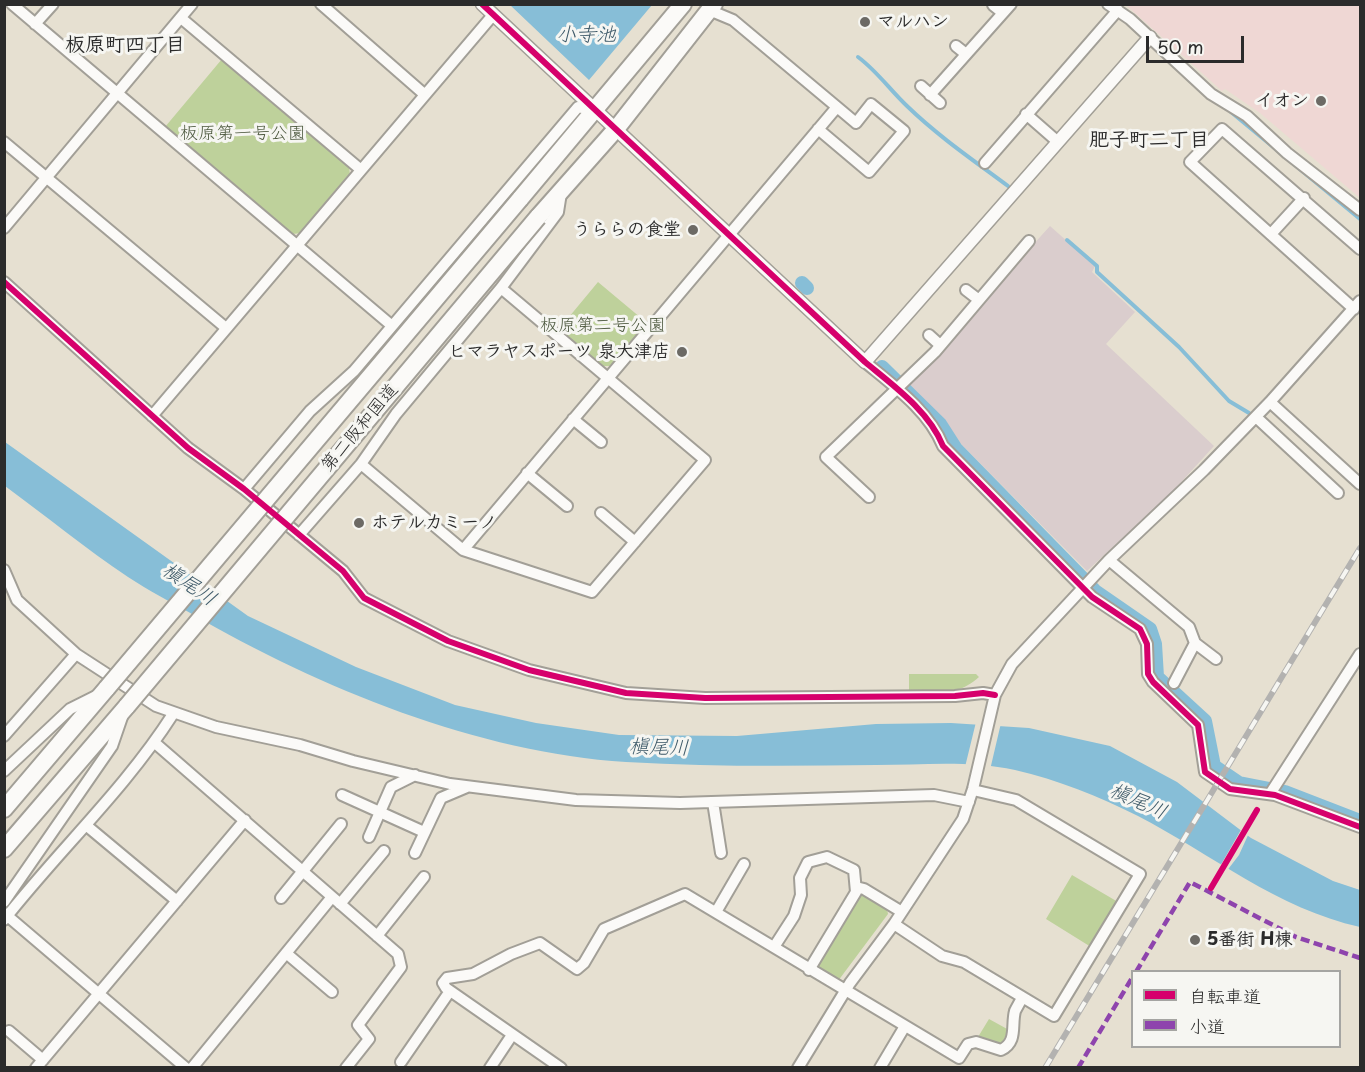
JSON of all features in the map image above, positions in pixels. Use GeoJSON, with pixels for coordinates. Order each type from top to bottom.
{"type":"FeatureCollection","features":[{"type":"Feature","properties":{"kind":"highway","name":"第二阪和国道"},"geometry":{"type":"LineString","coordinates":[[4,809],[683,4]]}},
{"type":"Feature","properties":{"kind":"highway","name":"第二阪和国道"},"geometry":{"type":"LineString","coordinates":[[4,849],[615,129],[713,6]]}},
{"type":"Feature","properties":{"kind":"street"},"geometry":{"type":"LineString","coordinates":[[12,4],[392,326]]}},
{"type":"Feature","properties":{"kind":"street"},"geometry":{"type":"LineString","coordinates":[[35,24],[53,4]]}},
{"type":"Feature","properties":{"kind":"street"},"geometry":{"type":"LineString","coordinates":[[4,228],[192,4]]}},
{"type":"Feature","properties":{"kind":"street"},"geometry":{"type":"LineString","coordinates":[[321,4],[424,94]]}},
{"type":"Feature","properties":{"kind":"street"},"geometry":{"type":"LineString","coordinates":[[482,4],[865,362],[899,385],[937,430],[944,446],[1092,597],[1140,629],[1147,644],[1148,674],[1153,682],[1198,725],[1205,772],[1230,789],[1273,790],[1360,827]]}},
{"type":"Feature","properties":{"kind":"street"},"geometry":{"type":"LineString","coordinates":[[930,95],[1007,9],[993,5]]}},
{"type":"Feature","properties":{"kind":"street"},"geometry":{"type":"LineString","coordinates":[[713,6],[733,20],[856,123],[870,104],[904,131],[869,172],[818,129]]}},
{"type":"Feature","properties":{"kind":"street"},"geometry":{"type":"LineString","coordinates":[[985,163],[1113,7],[1150,37],[1211,94],[1235,108],[1360,210]]}},
{"type":"Feature","properties":{"kind":"street"},"geometry":{"type":"LineString","coordinates":[[152,416],[493,15]]}},
{"type":"Feature","properties":{"kind":"street"},"geometry":{"type":"LineString","coordinates":[[181,18],[360,169]]}},
{"type":"Feature","properties":{"kind":"street"},"geometry":{"type":"LineString","coordinates":[[865,362],[1150,37]]}},
{"type":"Feature","properties":{"kind":"street"},"geometry":{"type":"LineString","coordinates":[[956,46],[966,54]]}},
{"type":"Feature","properties":{"kind":"street"},"geometry":{"type":"LineString","coordinates":[[921,86],[940,103]]}},
{"type":"Feature","properties":{"kind":"street"},"geometry":{"type":"LineString","coordinates":[[244,489],[310,411],[354,371],[578,107],[594,111]]}},
{"type":"Feature","properties":{"kind":"street"},"geometry":{"type":"LineString","coordinates":[[463,550],[837,107]]}},
{"type":"Feature","properties":{"kind":"street"},"geometry":{"type":"LineString","coordinates":[[1026,114],[1058,142]]}},
{"type":"Feature","properties":{"kind":"street"},"geometry":{"type":"LineString","coordinates":[[798,1068],[845,991],[894,924],[963,819],[973,789],[994,698],[1012,664],[1083,586],[1256,417],[1357,305],[1271,234],[1190,162],[1222,129],[1360,249]]}},
{"type":"Feature","properties":{"kind":"street"},"geometry":{"type":"LineString","coordinates":[[4,142],[226,328]]}},
{"type":"Feature","properties":{"kind":"street"},"geometry":{"type":"LineString","coordinates":[[299,535],[361,464],[396,414],[501,288],[558,212],[562,190]]}},
{"type":"Feature","properties":{"kind":"street"},"geometry":{"type":"LineString","coordinates":[[1271,234],[1304,198]]}},
{"type":"Feature","properties":{"kind":"street"},"geometry":{"type":"LineString","coordinates":[[869,497],[826,457],[940,345],[1029,242]]}},
{"type":"Feature","properties":{"kind":"street"},"geometry":{"type":"LineString","coordinates":[[4,282],[188,448],[244,489],[343,571],[364,598],[448,641],[529,670],[590,687],[626,693],[705,698],[955,696],[983,693],[994,698]]}},
{"type":"Feature","properties":{"kind":"street"},"geometry":{"type":"LineString","coordinates":[[361,464],[463,550],[592,591],[705,460],[501,288]]}},
{"type":"Feature","properties":{"kind":"street"},"geometry":{"type":"LineString","coordinates":[[966,290],[979,300]]}},
{"type":"Feature","properties":{"kind":"street"},"geometry":{"type":"LineString","coordinates":[[928,335],[940,345]]}},
{"type":"Feature","properties":{"kind":"street"},"geometry":{"type":"LineString","coordinates":[[1270,402],[1360,484]]}},
{"type":"Feature","properties":{"kind":"street"},"geometry":{"type":"LineString","coordinates":[[1256,417],[1338,493]]}},
{"type":"Feature","properties":{"kind":"street"},"geometry":{"type":"LineString","coordinates":[[573,419],[601,442]]}},
{"type":"Feature","properties":{"kind":"street"},"geometry":{"type":"LineString","coordinates":[[847,437],[856,445]]}},
{"type":"Feature","properties":{"kind":"street"},"geometry":{"type":"LineString","coordinates":[[527,473],[567,506]]}},
{"type":"Feature","properties":{"kind":"street"},"geometry":{"type":"LineString","coordinates":[[846,493],[855,484]]}},
{"type":"Feature","properties":{"kind":"street"},"geometry":{"type":"LineString","coordinates":[[601,513],[635,542]]}},
{"type":"Feature","properties":{"kind":"street"},"geometry":{"type":"LineString","coordinates":[[1109,560],[1189,627],[1195,643],[1216,658]]}},
{"type":"Feature","properties":{"kind":"street"},"geometry":{"type":"LineString","coordinates":[[4,570],[16,600],[76,654],[173,714],[415,776],[467,786],[576,800],[713,802],[934,795],[969,802]]}},
{"type":"Feature","properties":{"kind":"street"},"geometry":{"type":"LineString","coordinates":[[1174,683],[1195,643]]}},
{"type":"Feature","properties":{"kind":"street"},"geometry":{"type":"LineString","coordinates":[[4,736],[76,654]]}},
{"type":"Feature","properties":{"kind":"street"},"geometry":{"type":"LineString","coordinates":[[1273,790],[1360,654]]}},
{"type":"Feature","properties":{"kind":"street"},"geometry":{"type":"LineString","coordinates":[[4,771],[70,709],[104,691]]}},
{"type":"Feature","properties":{"kind":"street"},"geometry":{"type":"LineString","coordinates":[[4,902],[112,746],[126,707]]}},
{"type":"Feature","properties":{"kind":"street"},"geometry":{"type":"LineString","coordinates":[[173,714],[155,743],[87,826],[6,916],[100,992],[186,1068]]}},
{"type":"Feature","properties":{"kind":"street"},"geometry":{"type":"LineString","coordinates":[[155,743],[398,954],[401,967],[358,1025],[369,1039],[346,1068]]}},
{"type":"Feature","properties":{"kind":"street"},"geometry":{"type":"LineString","coordinates":[[369,837],[391,787],[415,776]]}},
{"type":"Feature","properties":{"kind":"street"},"geometry":{"type":"LineString","coordinates":[[415,854],[441,798],[467,786]]}},
{"type":"Feature","properties":{"kind":"street"},"geometry":{"type":"LineString","coordinates":[[894,924],[942,956],[964,962],[1054,1016],[1140,874],[1016,800],[973,789]]}},
{"type":"Feature","properties":{"kind":"street"},"geometry":{"type":"LineString","coordinates":[[342,795],[424,832]]}},
{"type":"Feature","properties":{"kind":"street"},"geometry":{"type":"LineString","coordinates":[[713,802],[721,854]]}},
{"type":"Feature","properties":{"kind":"street"},"geometry":{"type":"LineString","coordinates":[[9,1031],[39,1064],[245,820]]}},
{"type":"Feature","properties":{"kind":"street"},"geometry":{"type":"LineString","coordinates":[[281,898],[341,824]]}},
{"type":"Feature","properties":{"kind":"street"},"geometry":{"type":"LineString","coordinates":[[87,826],[177,901]]}},
{"type":"Feature","properties":{"kind":"street"},"geometry":{"type":"LineString","coordinates":[[192,1068],[286,953],[384,851]]}},
{"type":"Feature","properties":{"kind":"street"},"geometry":{"type":"LineString","coordinates":[[774,947],[794,916],[801,895],[800,878],[808,862],[826,857],[855,870],[856,892],[809,969]]}},
{"type":"Feature","properties":{"kind":"street"},"geometry":{"type":"LineString","coordinates":[[716,912],[744,864]]}},
{"type":"Feature","properties":{"kind":"street"},"geometry":{"type":"LineString","coordinates":[[738,875],[749,882]]}},
{"type":"Feature","properties":{"kind":"street"},"geometry":{"type":"LineString","coordinates":[[377,936],[424,877]]}},
{"type":"Feature","properties":{"kind":"street"},"geometry":{"type":"LineString","coordinates":[[856,887],[864,889],[902,912]]}},
{"type":"Feature","properties":{"kind":"street"},"geometry":{"type":"LineString","coordinates":[[561,1068],[450,992],[443,983],[447,978],[473,974],[511,954],[540,943],[577,969],[584,963],[604,929],[685,894],[905,1026],[957,1063],[968,1044],[976,1042],[1002,1050],[1006,1048],[1014,1033],[1015,1012],[1022,998]]}},
{"type":"Feature","properties":{"kind":"street"},"geometry":{"type":"LineString","coordinates":[[286,953],[332,992]]}},
{"type":"Feature","properties":{"kind":"street"},"geometry":{"type":"LineString","coordinates":[[401,1062],[450,992]]}},
{"type":"Feature","properties":{"kind":"street"},"geometry":{"type":"LineString","coordinates":[[880,1068],[905,1026]]}},
{"type":"Feature","properties":{"kind":"street"},"geometry":{"type":"LineString","coordinates":[[490,1068],[512,1035]]}},
{"type":"Feature","properties":{"kind":"shaded area"},"geometry":{"type":"Polygon","coordinates":[[[1126,5],[1360,5],[1360,198],[1260,113],[1225,89],[1222,91],[1126,5]]]}},
{"type":"Feature","properties":{"kind":"shaded area"},"geometry":{"type":"Polygon","coordinates":[[[1050,226],[1095,266],[1092,272],[1135,312],[1106,344],[1214,446],[1173,491],[1087,571],[951,434],[942,417],[907,384],[1050,226]]]}},
{"type":"Feature","properties":{"kind":"green space","name":"板原第一号公園"},"geometry":{"type":"Polygon","coordinates":[[[222,59],[349,167],[350,175],[301,233],[293,234],[165,127],[222,59]]]}},
{"type":"Feature","properties":{"kind":"green space","name":"板原第二号公園"},"geometry":{"type":"Polygon","coordinates":[[[598,282],[647,323],[611,366],[603,366],[559,329],[598,282]]]}},
{"type":"Feature","properties":{"kind":"green space"},"geometry":{"type":"Polygon","coordinates":[[[909,674],[976,674],[979,677],[963,688],[955,690],[937,693],[909,693],[909,674]]]}},
{"type":"Feature","properties":{"kind":"green space"},"geometry":{"type":"Polygon","coordinates":[[[1072,875],[1118,902],[1091,947],[1046,919],[1072,875]]]}},
{"type":"Feature","properties":{"kind":"green space"},"geometry":{"type":"Polygon","coordinates":[[[864,895],[887,909],[888,914],[838,981],[819,969],[818,964],[858,896],[864,895]]]}},
{"type":"Feature","properties":{"kind":"green space"},"geometry":{"type":"Polygon","coordinates":[[[989,1019],[1009,1030],[1001,1044],[978,1037],[989,1019]]]}},
{"type":"Feature","properties":{"kind":"water","name":"小寺池"},"geometry":{"type":"Polygon","coordinates":[[[510,5],[652,5],[589,80],[510,5]]]}},
{"type":"Feature","properties":{"kind":"water","name":"槇尾川"},"geometry":{"type":"Polygon","coordinates":[[[5,442],[248,616],[356,667],[455,705],[536,723],[619,735],[737,736],[876,724],[951,723],[1029,728],[1110,746],[1177,782],[1251,838],[1333,881],[1360,890],[1360,927],[1330,919],[1273,894],[1165,831],[1108,802],[1078,789],[1015,770],[963,764],[751,766],[626,762],[570,756],[514,745],[458,731],[401,712],[293,667],[241,641],[128,577],[5,486],[5,442]]]}},
{"type":"Feature","properties":{"kind":"pier"},"geometry":{"type":"Polygon","coordinates":[[[976,722],[1001,723],[990,770],[965,767],[976,722]]]}},
{"type":"Feature","properties":{"kind":"pier"},"geometry":{"type":"Polygon","coordinates":[[[1242,828],[1249,833],[1239,855],[1226,872],[1219,868],[1242,828]]]}},
{"type":"Feature","properties":{"kind":"waterway"},"geometry":{"type":"LineString","coordinates":[[858,57],[931,128],[1008,186]]}},
{"type":"Feature","properties":{"kind":"waterway"},"geometry":{"type":"LineString","coordinates":[[1231,112],[1360,219]]}},
{"type":"Feature","properties":{"kind":"waterway"},"geometry":{"type":"LineString","coordinates":[[1067,240],[1097,266],[1097,272],[1179,347],[1229,401],[1249,413]]}},
{"type":"Feature","properties":{"kind":"waterway"},"geometry":{"type":"LineString","coordinates":[[802,283],[807,288]]}},
{"type":"Feature","properties":{"kind":"waterway"},"geometry":{"type":"LineString","coordinates":[[882,367],[940,424],[956,449],[1095,591],[1150,629],[1155,644],[1157,677],[1205,721],[1214,766],[1239,783],[1285,792],[1360,821]]}},
{"type":"Feature","properties":{"kind":"railway"},"geometry":{"type":"LineString","coordinates":[[1045,1068],[1360,548]]}},
{"type":"Feature","properties":{"kind":"marked path"},"geometry":{"type":"LineString","coordinates":[[1137,970],[1190,882],[1296,937],[1360,958]]}},
{"type":"Feature","properties":{"kind":"marked path"},"geometry":{"type":"LineString","coordinates":[[1078,1068],[1131,980]]}},
{"type":"Feature","properties":{"kind":"cycle path"},"geometry":{"type":"LineString","coordinates":[[482,4],[865,362],[910,400],[929,421],[943,446],[1092,597],[1140,629],[1147,644],[1148,674],[1153,682],[1198,725],[1205,772],[1230,789],[1275,795],[1360,827]]}},
{"type":"Feature","properties":{"kind":"cycle path"},"geometry":{"type":"LineString","coordinates":[[4,282],[188,448],[244,489],[343,571],[364,598],[448,641],[529,670],[626,693],[705,698],[955,696],[983,693],[995,695]]}},
{"type":"Feature","properties":{"kind":"cycle path"},"geometry":{"type":"LineString","coordinates":[[1211,888],[1257,810]]}},
{"type":"Feature","properties":{"kind":"place","name":"マルハン"},"geometry":{"type":"Point","coordinates":[865,22]}},
{"type":"Feature","properties":{"kind":"place","name":"イオン"},"geometry":{"type":"Point","coordinates":[1321,101]}},
{"type":"Feature","properties":{"kind":"place","name":"うららの食堂"},"geometry":{"type":"Point","coordinates":[693,230]}},
{"type":"Feature","properties":{"kind":"place","name":"ヒマラヤスポーツ 泉大津店"},"geometry":{"type":"Point","coordinates":[682,352]}},
{"type":"Feature","properties":{"kind":"place","name":"ホテルカミーノ"},"geometry":{"type":"Point","coordinates":[359,523]}},
{"type":"Feature","properties":{"kind":"place","name":"5番街 H棟"},"geometry":{"type":"Point","coordinates":[1195,940]}},
{"type":"Feature","properties":{"kind":"district","name":"板原町四丁目"},"geometry":{"type":"Point","coordinates":[125,45]}},
{"type":"Feature","properties":{"kind":"district","name":"肥子町二丁目"},"geometry":{"type":"Point","coordinates":[1149,140]}}]}
